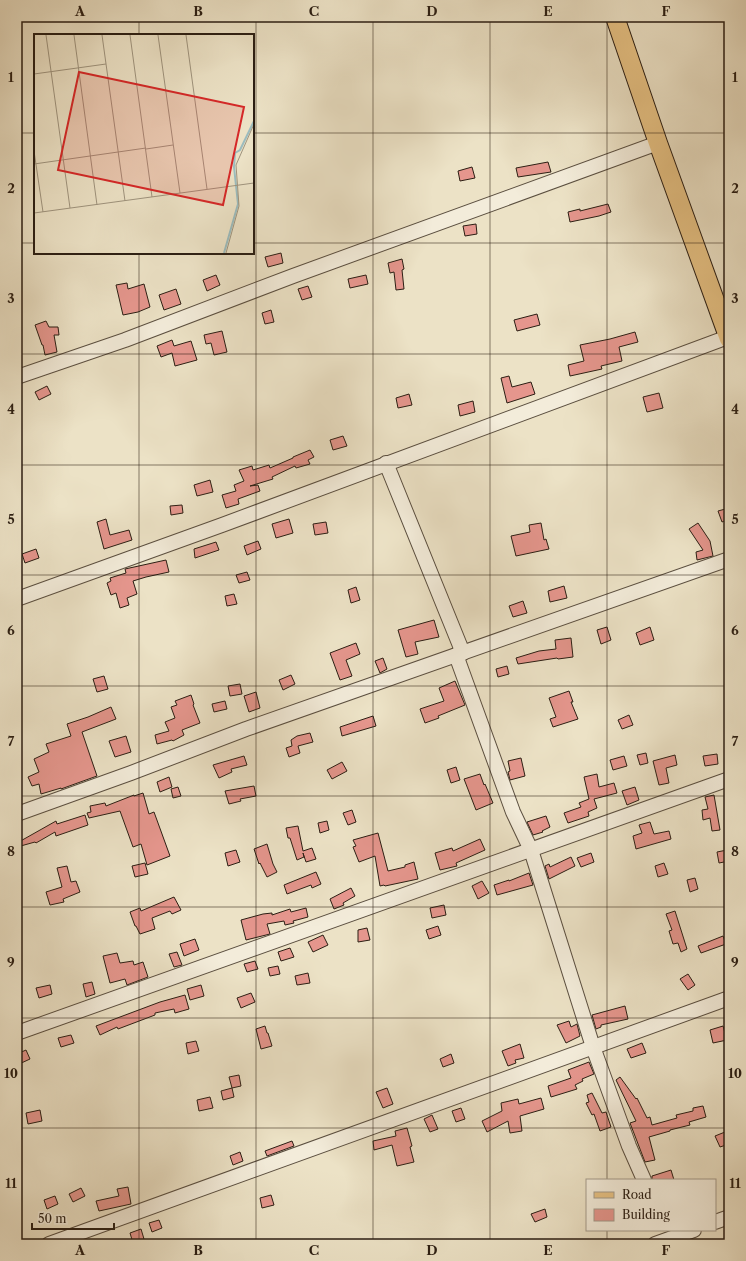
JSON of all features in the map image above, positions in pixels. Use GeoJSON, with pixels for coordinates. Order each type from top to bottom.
{"type":"FeatureCollection","features":[{"type":"Feature","properties":{"kind":"main road"},"geometry":{"type":"LineString","coordinates":[[614,17],[729,338]]}},
{"type":"Feature","properties":{"kind":"street"},"geometry":{"type":"LineString","coordinates":[[17,377],[125,340],[300,273],[658,143]]}},
{"type":"Feature","properties":{"kind":"street"},"geometry":{"type":"LineString","coordinates":[[17,598],[222,525],[386,463],[729,338]]}},
{"type":"Feature","properties":{"kind":"street"},"geometry":{"type":"LineString","coordinates":[[386,463],[459,654],[513,812],[531,850],[593,1047],[629,1146],[644,1179]]}},
{"type":"Feature","properties":{"kind":"street"},"geometry":{"type":"LineString","coordinates":[[17,814],[131,773],[246,729],[729,559]]}},
{"type":"Feature","properties":{"kind":"street"},"geometry":{"type":"LineString","coordinates":[[17,1033],[729,779]]}},
{"type":"Feature","properties":{"kind":"street"},"geometry":{"type":"LineString","coordinates":[[49,1244],[729,998]]}},
{"type":"Feature","properties":{"kind":"street"},"geometry":{"type":"LineString","coordinates":[[716,1222],[729,1217]]}},
{"type":"Feature","properties":{"kind":"street"},"geometry":{"type":"LineString","coordinates":[[655,1244],[691,1231]]}},
{"type":"Feature","properties":{"kind":"building"},"geometry":{"type":"Polygon","coordinates":[[[548,162],[551,172],[518,177],[516,168],[548,162]]]}},
{"type":"Feature","properties":{"kind":"building"},"geometry":{"type":"Polygon","coordinates":[[[472,167],[475,178],[460,181],[458,171],[472,167]]]}},
{"type":"Feature","properties":{"kind":"building"},"geometry":{"type":"Polygon","coordinates":[[[608,204],[611,212],[570,222],[568,212],[580,209],[580,211],[608,204]]]}},
{"type":"Feature","properties":{"kind":"building"},"geometry":{"type":"Polygon","coordinates":[[[476,224],[477,234],[465,236],[463,226],[476,224]]]}},
{"type":"Feature","properties":{"kind":"building"},"geometry":{"type":"Polygon","coordinates":[[[281,253],[283,263],[268,267],[265,257],[281,253]]]}},
{"type":"Feature","properties":{"kind":"building"},"geometry":{"type":"Polygon","coordinates":[[[402,259],[404,269],[402,270],[404,289],[396,290],[394,272],[390,273],[388,263],[402,259]]]}},
{"type":"Feature","properties":{"kind":"building"},"geometry":{"type":"Polygon","coordinates":[[[216,275],[220,285],[207,291],[203,280],[216,275]]]}},
{"type":"Feature","properties":{"kind":"building"},"geometry":{"type":"Polygon","coordinates":[[[366,275],[368,284],[350,288],[348,279],[366,275]]]}},
{"type":"Feature","properties":{"kind":"building"},"geometry":{"type":"Polygon","coordinates":[[[127,283],[128,289],[144,284],[150,307],[138,312],[123,315],[116,285],[127,283]]]}},
{"type":"Feature","properties":{"kind":"building"},"geometry":{"type":"Polygon","coordinates":[[[308,286],[312,297],[302,300],[298,289],[308,286]]]}},
{"type":"Feature","properties":{"kind":"building"},"geometry":{"type":"Polygon","coordinates":[[[176,289],[181,304],[164,310],[159,295],[176,289]]]}},
{"type":"Feature","properties":{"kind":"building"},"geometry":{"type":"Polygon","coordinates":[[[271,310],[274,322],[265,324],[262,313],[271,310]]]}},
{"type":"Feature","properties":{"kind":"building"},"geometry":{"type":"Polygon","coordinates":[[[537,314],[540,325],[517,331],[514,320],[537,314]]]}},
{"type":"Feature","properties":{"kind":"building"},"geometry":{"type":"Polygon","coordinates":[[[46,321],[49,327],[58,327],[59,335],[54,335],[57,352],[45,355],[43,345],[35,325],[46,321]]]}},
{"type":"Feature","properties":{"kind":"building"},"geometry":{"type":"Polygon","coordinates":[[[222,331],[227,352],[214,355],[211,343],[206,344],[204,335],[222,331]]]}},
{"type":"Feature","properties":{"kind":"building"},"geometry":{"type":"Polygon","coordinates":[[[635,332],[638,342],[619,347],[622,361],[601,366],[602,369],[570,376],[568,365],[584,361],[580,345],[635,332]]]}},
{"type":"Feature","properties":{"kind":"building"},"geometry":{"type":"Polygon","coordinates":[[[172,340],[174,346],[191,341],[197,360],[175,366],[172,353],[161,357],[157,346],[172,340]]]}},
{"type":"Feature","properties":{"kind":"building"},"geometry":{"type":"Polygon","coordinates":[[[509,376],[512,387],[531,382],[535,394],[507,403],[501,378],[509,376]]]}},
{"type":"Feature","properties":{"kind":"building"},"geometry":{"type":"Polygon","coordinates":[[[47,386],[51,394],[39,400],[35,392],[47,386]]]}},
{"type":"Feature","properties":{"kind":"building"},"geometry":{"type":"Polygon","coordinates":[[[659,393],[663,408],[647,412],[643,397],[659,393]]]}},
{"type":"Feature","properties":{"kind":"building"},"geometry":{"type":"Polygon","coordinates":[[[409,394],[412,405],[398,408],[396,398],[409,394]]]}},
{"type":"Feature","properties":{"kind":"building"},"geometry":{"type":"Polygon","coordinates":[[[473,401],[475,412],[460,416],[458,405],[473,401]]]}},
{"type":"Feature","properties":{"kind":"building"},"geometry":{"type":"Polygon","coordinates":[[[343,436],[347,446],[333,450],[330,440],[343,436]]]}},
{"type":"Feature","properties":{"kind":"building"},"geometry":{"type":"Polygon","coordinates":[[[310,450],[314,457],[308,460],[310,464],[296,468],[295,466],[272,477],[273,479],[250,486],[258,485],[260,491],[238,499],[239,504],[226,508],[222,495],[236,491],[234,485],[244,481],[239,470],[252,466],[253,470],[269,465],[270,468],[310,450]]]}},
{"type":"Feature","properties":{"kind":"building"},"geometry":{"type":"Polygon","coordinates":[[[210,480],[213,492],[197,496],[194,485],[210,480]]]}},
{"type":"Feature","properties":{"kind":"building"},"geometry":{"type":"Polygon","coordinates":[[[182,505],[183,513],[171,515],[170,506],[182,505]]]}},
{"type":"Feature","properties":{"kind":"building"},"geometry":{"type":"Polygon","coordinates":[[[729,508],[729,519],[722,522],[718,511],[729,508]]]}},
{"type":"Feature","properties":{"kind":"building"},"geometry":{"type":"Polygon","coordinates":[[[106,519],[110,535],[129,530],[132,540],[104,549],[97,522],[106,519]]]}},
{"type":"Feature","properties":{"kind":"building"},"geometry":{"type":"Polygon","coordinates":[[[289,519],[293,533],[276,538],[272,524],[289,519]]]}},
{"type":"Feature","properties":{"kind":"building"},"geometry":{"type":"Polygon","coordinates":[[[326,522],[328,533],[315,535],[313,524],[326,522]]]}},
{"type":"Feature","properties":{"kind":"building"},"geometry":{"type":"Polygon","coordinates":[[[541,523],[544,540],[546,539],[549,549],[516,556],[511,536],[530,532],[529,525],[541,523]]]}},
{"type":"Feature","properties":{"kind":"building"},"geometry":{"type":"Polygon","coordinates":[[[698,523],[710,541],[713,556],[697,560],[696,552],[703,550],[689,529],[698,523]]]}},
{"type":"Feature","properties":{"kind":"building"},"geometry":{"type":"Polygon","coordinates":[[[258,541],[261,549],[247,555],[244,546],[258,541]]]}},
{"type":"Feature","properties":{"kind":"building"},"geometry":{"type":"Polygon","coordinates":[[[216,542],[219,550],[195,558],[194,549],[216,542]]]}},
{"type":"Feature","properties":{"kind":"building"},"geometry":{"type":"Polygon","coordinates":[[[36,549],[39,558],[25,563],[22,554],[36,549]]]}},
{"type":"Feature","properties":{"kind":"building"},"geometry":{"type":"Polygon","coordinates":[[[166,560],[169,572],[133,581],[137,594],[127,598],[129,605],[120,608],[116,593],[111,595],[107,583],[111,581],[110,578],[126,573],[125,569],[166,560]]]}},
{"type":"Feature","properties":{"kind":"building"},"geometry":{"type":"Polygon","coordinates":[[[247,572],[250,580],[239,583],[236,575],[247,572]]]}},
{"type":"Feature","properties":{"kind":"building"},"geometry":{"type":"Polygon","coordinates":[[[564,586],[567,598],[550,602],[548,591],[564,586]]]}},
{"type":"Feature","properties":{"kind":"building"},"geometry":{"type":"Polygon","coordinates":[[[356,587],[360,600],[351,603],[348,590],[356,587]]]}},
{"type":"Feature","properties":{"kind":"building"},"geometry":{"type":"Polygon","coordinates":[[[234,594],[237,604],[227,606],[225,596],[234,594]]]}},
{"type":"Feature","properties":{"kind":"building"},"geometry":{"type":"Polygon","coordinates":[[[523,601],[527,613],[513,617],[509,606],[523,601]]]}},
{"type":"Feature","properties":{"kind":"building"},"geometry":{"type":"Polygon","coordinates":[[[434,620],[439,637],[415,642],[418,654],[406,657],[398,630],[434,620]]]}},
{"type":"Feature","properties":{"kind":"building"},"geometry":{"type":"Polygon","coordinates":[[[607,627],[611,640],[601,644],[597,630],[607,627]]]}},
{"type":"Feature","properties":{"kind":"building"},"geometry":{"type":"Polygon","coordinates":[[[650,627],[654,640],[640,645],[636,633],[650,627]]]}},
{"type":"Feature","properties":{"kind":"building"},"geometry":{"type":"Polygon","coordinates":[[[571,638],[573,657],[518,664],[516,658],[539,651],[556,649],[555,640],[571,638]]]}},
{"type":"Feature","properties":{"kind":"building"},"geometry":{"type":"Polygon","coordinates":[[[356,643],[360,654],[346,660],[352,676],[340,680],[330,653],[356,643]]]}},
{"type":"Feature","properties":{"kind":"building"},"geometry":{"type":"Polygon","coordinates":[[[383,658],[387,669],[380,673],[375,661],[383,658]]]}},
{"type":"Feature","properties":{"kind":"building"},"geometry":{"type":"Polygon","coordinates":[[[507,666],[509,674],[498,677],[496,669],[507,666]]]}},
{"type":"Feature","properties":{"kind":"building"},"geometry":{"type":"Polygon","coordinates":[[[291,675],[295,684],[283,690],[279,680],[291,675]]]}},
{"type":"Feature","properties":{"kind":"building"},"geometry":{"type":"Polygon","coordinates":[[[104,676],[108,689],[97,692],[93,679],[104,676]]]}},
{"type":"Feature","properties":{"kind":"building"},"geometry":{"type":"Polygon","coordinates":[[[455,681],[465,705],[425,723],[420,709],[444,701],[439,688],[455,681]]]}},
{"type":"Feature","properties":{"kind":"building"},"geometry":{"type":"Polygon","coordinates":[[[240,684],[242,694],[230,696],[228,686],[240,684]]]}},
{"type":"Feature","properties":{"kind":"building"},"geometry":{"type":"Polygon","coordinates":[[[569,691],[573,702],[571,702],[578,719],[553,727],[550,719],[556,717],[549,698],[569,691]]]}},
{"type":"Feature","properties":{"kind":"building"},"geometry":{"type":"Polygon","coordinates":[[[256,692],[260,708],[249,712],[244,696],[256,692]]]}},
{"type":"Feature","properties":{"kind":"building"},"geometry":{"type":"Polygon","coordinates":[[[191,695],[200,723],[182,730],[184,735],[173,741],[157,744],[155,735],[169,731],[165,722],[175,718],[171,707],[177,705],[175,701],[191,695]]]}},
{"type":"Feature","properties":{"kind":"building"},"geometry":{"type":"Polygon","coordinates":[[[225,701],[227,709],[214,712],[212,704],[225,701]]]}},
{"type":"Feature","properties":{"kind":"building"},"geometry":{"type":"Polygon","coordinates":[[[111,707],[116,719],[82,732],[97,776],[61,789],[41,794],[39,784],[32,786],[28,777],[39,772],[34,759],[49,752],[46,744],[71,736],[67,724],[111,707]]]}},
{"type":"Feature","properties":{"kind":"building"},"geometry":{"type":"Polygon","coordinates":[[[629,715],[633,725],[622,729],[618,720],[629,715]]]}},
{"type":"Feature","properties":{"kind":"building"},"geometry":{"type":"Polygon","coordinates":[[[373,716],[376,726],[342,736],[340,727],[373,716]]]}},
{"type":"Feature","properties":{"kind":"building"},"geometry":{"type":"Polygon","coordinates":[[[310,733],[313,742],[298,746],[300,753],[289,757],[286,748],[292,746],[291,740],[297,736],[310,733]]]}},
{"type":"Feature","properties":{"kind":"building"},"geometry":{"type":"Polygon","coordinates":[[[126,736],[131,752],[115,757],[109,741],[126,736]]]}},
{"type":"Feature","properties":{"kind":"building"},"geometry":{"type":"Polygon","coordinates":[[[646,753],[648,763],[640,765],[637,755],[646,753]]]}},
{"type":"Feature","properties":{"kind":"building"},"geometry":{"type":"Polygon","coordinates":[[[717,754],[718,764],[705,766],[703,756],[717,754]]]}},
{"type":"Feature","properties":{"kind":"building"},"geometry":{"type":"Polygon","coordinates":[[[675,755],[677,765],[666,768],[669,783],[659,785],[653,761],[675,755]]]}},
{"type":"Feature","properties":{"kind":"building"},"geometry":{"type":"Polygon","coordinates":[[[244,756],[247,765],[231,769],[232,772],[219,778],[213,765],[244,756]]]}},
{"type":"Feature","properties":{"kind":"building"},"geometry":{"type":"Polygon","coordinates":[[[624,756],[627,766],[613,770],[610,760],[624,756]]]}},
{"type":"Feature","properties":{"kind":"building"},"geometry":{"type":"Polygon","coordinates":[[[521,758],[525,776],[510,780],[508,761],[521,758]]]}},
{"type":"Feature","properties":{"kind":"building"},"geometry":{"type":"Polygon","coordinates":[[[342,762],[347,771],[332,779],[327,770],[342,762]]]}},
{"type":"Feature","properties":{"kind":"building"},"geometry":{"type":"Polygon","coordinates":[[[456,767],[460,780],[451,783],[447,770],[456,767]]]}},
{"type":"Feature","properties":{"kind":"building"},"geometry":{"type":"Polygon","coordinates":[[[480,774],[493,803],[476,810],[464,779],[480,774]]]}},
{"type":"Feature","properties":{"kind":"building"},"geometry":{"type":"Polygon","coordinates":[[[597,774],[599,787],[614,783],[617,793],[594,799],[597,808],[588,812],[589,816],[568,823],[564,813],[581,807],[579,803],[589,799],[584,777],[597,774]]]}},
{"type":"Feature","properties":{"kind":"building"},"geometry":{"type":"Polygon","coordinates":[[[169,777],[172,787],[160,792],[157,782],[169,777]]]}},
{"type":"Feature","properties":{"kind":"building"},"geometry":{"type":"Polygon","coordinates":[[[254,786],[256,796],[240,799],[241,801],[229,804],[225,791],[254,786]]]}},
{"type":"Feature","properties":{"kind":"building"},"geometry":{"type":"Polygon","coordinates":[[[178,787],[181,796],[173,798],[171,789],[178,787]]]}},
{"type":"Feature","properties":{"kind":"building"},"geometry":{"type":"Polygon","coordinates":[[[635,787],[639,800],[627,805],[622,791],[635,787]]]}},
{"type":"Feature","properties":{"kind":"building"},"geometry":{"type":"Polygon","coordinates":[[[143,793],[149,814],[154,812],[170,856],[147,865],[141,844],[133,847],[120,811],[89,818],[87,813],[91,812],[90,806],[105,803],[106,806],[143,793]]]}},
{"type":"Feature","properties":{"kind":"building"},"geometry":{"type":"Polygon","coordinates":[[[714,795],[720,830],[712,831],[710,818],[703,820],[702,810],[708,809],[705,797],[714,795]]]}},
{"type":"Feature","properties":{"kind":"building"},"geometry":{"type":"Polygon","coordinates":[[[352,810],[356,822],[348,825],[343,813],[352,810]]]}},
{"type":"Feature","properties":{"kind":"building"},"geometry":{"type":"Polygon","coordinates":[[[85,815],[88,825],[56,836],[55,832],[36,843],[17,847],[17,843],[56,821],[57,824],[85,815]]]}},
{"type":"Feature","properties":{"kind":"building"},"geometry":{"type":"Polygon","coordinates":[[[546,816],[550,827],[542,831],[543,832],[533,835],[527,822],[546,816]]]}},
{"type":"Feature","properties":{"kind":"building"},"geometry":{"type":"Polygon","coordinates":[[[327,821],[329,830],[320,833],[318,823],[327,821]]]}},
{"type":"Feature","properties":{"kind":"building"},"geometry":{"type":"Polygon","coordinates":[[[650,822],[654,834],[669,831],[671,839],[636,849],[633,836],[642,833],[639,825],[650,822]]]}},
{"type":"Feature","properties":{"kind":"building"},"geometry":{"type":"Polygon","coordinates":[[[298,826],[303,851],[312,848],[316,859],[306,862],[303,853],[304,857],[297,860],[290,838],[288,838],[286,828],[298,826]]]}},
{"type":"Feature","properties":{"kind":"building"},"geometry":{"type":"Polygon","coordinates":[[[378,833],[388,871],[405,867],[405,865],[414,862],[418,879],[380,886],[375,856],[359,862],[353,847],[356,846],[353,840],[378,833]]]}},
{"type":"Feature","properties":{"kind":"building"},"geometry":{"type":"Polygon","coordinates":[[[480,839],[485,850],[456,863],[457,866],[440,870],[435,853],[452,848],[453,851],[480,839]]]}},
{"type":"Feature","properties":{"kind":"building"},"geometry":{"type":"Polygon","coordinates":[[[267,844],[277,872],[267,877],[260,863],[259,864],[254,849],[267,844]]]}},
{"type":"Feature","properties":{"kind":"building"},"geometry":{"type":"Polygon","coordinates":[[[236,850],[240,862],[228,866],[225,853],[236,850]]]}},
{"type":"Feature","properties":{"kind":"building"},"geometry":{"type":"Polygon","coordinates":[[[727,850],[729,861],[719,863],[717,852],[727,850]]]}},
{"type":"Feature","properties":{"kind":"building"},"geometry":{"type":"Polygon","coordinates":[[[591,853],[594,862],[581,867],[577,858],[591,853]]]}},
{"type":"Feature","properties":{"kind":"building"},"geometry":{"type":"Polygon","coordinates":[[[571,857],[575,866],[549,879],[545,866],[549,864],[550,867],[571,857]]]}},
{"type":"Feature","properties":{"kind":"building"},"geometry":{"type":"Polygon","coordinates":[[[145,863],[148,874],[135,877],[132,866],[145,863]]]}},
{"type":"Feature","properties":{"kind":"building"},"geometry":{"type":"Polygon","coordinates":[[[664,863],[668,874],[658,877],[655,866],[664,863]]]}},
{"type":"Feature","properties":{"kind":"building"},"geometry":{"type":"Polygon","coordinates":[[[67,866],[71,882],[76,881],[80,892],[63,899],[64,902],[50,905],[46,892],[62,887],[57,868],[67,866]]]}},
{"type":"Feature","properties":{"kind":"building"},"geometry":{"type":"Polygon","coordinates":[[[316,872],[321,884],[312,888],[311,885],[287,894],[284,885],[316,872]]]}},
{"type":"Feature","properties":{"kind":"building"},"geometry":{"type":"Polygon","coordinates":[[[529,873],[533,885],[497,895],[494,885],[529,873]]]}},
{"type":"Feature","properties":{"kind":"building"},"geometry":{"type":"Polygon","coordinates":[[[695,878],[698,889],[690,892],[687,880],[695,878]]]}},
{"type":"Feature","properties":{"kind":"building"},"geometry":{"type":"Polygon","coordinates":[[[482,881],[489,893],[478,899],[472,886],[482,881]]]}},
{"type":"Feature","properties":{"kind":"building"},"geometry":{"type":"Polygon","coordinates":[[[351,888],[355,896],[343,903],[344,905],[334,909],[330,899],[351,888]]]}},
{"type":"Feature","properties":{"kind":"building"},"geometry":{"type":"Polygon","coordinates":[[[174,897],[181,910],[172,914],[170,911],[152,918],[155,929],[140,934],[135,926],[130,912],[140,908],[141,911],[174,897]]]}},
{"type":"Feature","properties":{"kind":"building"},"geometry":{"type":"Polygon","coordinates":[[[444,905],[446,915],[432,918],[430,908],[444,905]]]}},
{"type":"Feature","properties":{"kind":"building"},"geometry":{"type":"Polygon","coordinates":[[[306,908],[308,917],[285,925],[284,921],[267,924],[270,934],[246,940],[241,920],[263,914],[272,913],[272,915],[290,909],[291,912],[306,908]]]}},
{"type":"Feature","properties":{"kind":"building"},"geometry":{"type":"Polygon","coordinates":[[[675,911],[687,949],[681,952],[678,943],[673,944],[669,931],[672,930],[666,914],[675,911]]]}},
{"type":"Feature","properties":{"kind":"building"},"geometry":{"type":"Polygon","coordinates":[[[438,926],[441,935],[429,939],[426,930],[438,926]]]}},
{"type":"Feature","properties":{"kind":"building"},"geometry":{"type":"Polygon","coordinates":[[[367,928],[370,940],[358,942],[358,930],[367,928]]]}},
{"type":"Feature","properties":{"kind":"building"},"geometry":{"type":"Polygon","coordinates":[[[323,935],[328,945],[313,952],[308,942],[323,935]]]}},
{"type":"Feature","properties":{"kind":"building"},"geometry":{"type":"Polygon","coordinates":[[[723,936],[726,944],[701,953],[698,946],[723,936]]]}},
{"type":"Feature","properties":{"kind":"building"},"geometry":{"type":"Polygon","coordinates":[[[195,939],[199,950],[184,956],[180,944],[195,939]]]}},
{"type":"Feature","properties":{"kind":"building"},"geometry":{"type":"Polygon","coordinates":[[[290,948],[294,957],[281,961],[278,952],[290,948]]]}},
{"type":"Feature","properties":{"kind":"building"},"geometry":{"type":"Polygon","coordinates":[[[177,952],[182,965],[174,967],[169,954],[177,952]]]}},
{"type":"Feature","properties":{"kind":"building"},"geometry":{"type":"Polygon","coordinates":[[[117,953],[120,963],[133,961],[134,965],[143,962],[148,977],[127,985],[125,979],[110,983],[103,956],[117,953]]]}},
{"type":"Feature","properties":{"kind":"building"},"geometry":{"type":"Polygon","coordinates":[[[255,961],[258,969],[247,972],[244,964],[255,961]]]}},
{"type":"Feature","properties":{"kind":"building"},"geometry":{"type":"Polygon","coordinates":[[[278,966],[280,974],[270,976],[268,968],[278,966]]]}},
{"type":"Feature","properties":{"kind":"building"},"geometry":{"type":"Polygon","coordinates":[[[308,973],[310,983],[297,985],[295,976],[308,973]]]}},
{"type":"Feature","properties":{"kind":"building"},"geometry":{"type":"Polygon","coordinates":[[[688,974],[695,985],[688,990],[680,979],[688,974]]]}},
{"type":"Feature","properties":{"kind":"building"},"geometry":{"type":"Polygon","coordinates":[[[92,982],[95,994],[86,997],[83,984],[92,982]]]}},
{"type":"Feature","properties":{"kind":"building"},"geometry":{"type":"Polygon","coordinates":[[[50,985],[52,994],[39,998],[36,988],[50,985]]]}},
{"type":"Feature","properties":{"kind":"building"},"geometry":{"type":"Polygon","coordinates":[[[201,985],[204,996],[190,1000],[187,989],[201,985]]]}},
{"type":"Feature","properties":{"kind":"building"},"geometry":{"type":"Polygon","coordinates":[[[251,993],[255,1002],[241,1008],[237,998],[251,993]]]}},
{"type":"Feature","properties":{"kind":"building"},"geometry":{"type":"Polygon","coordinates":[[[185,995],[189,1009],[175,1013],[174,1009],[155,1013],[155,1015],[118,1029],[117,1027],[100,1035],[96,1026],[160,1002],[185,995]]]}},
{"type":"Feature","properties":{"kind":"building"},"geometry":{"type":"Polygon","coordinates":[[[625,1006],[628,1019],[601,1025],[601,1027],[596,1029],[592,1015],[625,1006]]]}},
{"type":"Feature","properties":{"kind":"building"},"geometry":{"type":"Polygon","coordinates":[[[569,1021],[571,1027],[577,1024],[580,1036],[566,1043],[557,1025],[569,1021]]]}},
{"type":"Feature","properties":{"kind":"building"},"geometry":{"type":"Polygon","coordinates":[[[265,1026],[272,1046],[261,1049],[256,1029],[265,1026]]]}},
{"type":"Feature","properties":{"kind":"building"},"geometry":{"type":"Polygon","coordinates":[[[723,1026],[727,1040],[713,1043],[710,1030],[723,1026]]]}},
{"type":"Feature","properties":{"kind":"building"},"geometry":{"type":"Polygon","coordinates":[[[71,1035],[74,1043],[61,1047],[58,1038],[71,1035]]]}},
{"type":"Feature","properties":{"kind":"building"},"geometry":{"type":"Polygon","coordinates":[[[196,1041],[199,1051],[188,1054],[186,1043],[196,1041]]]}},
{"type":"Feature","properties":{"kind":"building"},"geometry":{"type":"Polygon","coordinates":[[[642,1043],[646,1053],[631,1058],[627,1049],[642,1043]]]}},
{"type":"Feature","properties":{"kind":"building"},"geometry":{"type":"Polygon","coordinates":[[[520,1044],[524,1058],[515,1060],[516,1063],[508,1066],[502,1051],[520,1044]]]}},
{"type":"Feature","properties":{"kind":"building"},"geometry":{"type":"Polygon","coordinates":[[[26,1050],[30,1059],[17,1065],[17,1054],[26,1050]]]}},
{"type":"Feature","properties":{"kind":"building"},"geometry":{"type":"Polygon","coordinates":[[[451,1054],[454,1063],[443,1067],[440,1059],[451,1054]]]}},
{"type":"Feature","properties":{"kind":"building"},"geometry":{"type":"Polygon","coordinates":[[[589,1062],[594,1074],[582,1079],[583,1081],[575,1085],[577,1089],[551,1097],[548,1086],[571,1078],[568,1070],[589,1062]]]}},
{"type":"Feature","properties":{"kind":"building"},"geometry":{"type":"Polygon","coordinates":[[[239,1075],[241,1086],[232,1088],[229,1077],[239,1075]]]}},
{"type":"Feature","properties":{"kind":"building"},"geometry":{"type":"Polygon","coordinates":[[[620,1077],[636,1099],[637,1098],[647,1118],[650,1117],[652,1125],[677,1118],[676,1115],[693,1111],[693,1108],[703,1106],[706,1117],[689,1122],[690,1125],[649,1137],[655,1160],[645,1162],[630,1123],[636,1121],[616,1080],[620,1077]]]}},
{"type":"Feature","properties":{"kind":"building"},"geometry":{"type":"Polygon","coordinates":[[[232,1088],[234,1097],[223,1100],[221,1091],[232,1088]]]}},
{"type":"Feature","properties":{"kind":"building"},"geometry":{"type":"Polygon","coordinates":[[[387,1088],[393,1104],[383,1108],[376,1092],[387,1088]]]}},
{"type":"Feature","properties":{"kind":"building"},"geometry":{"type":"Polygon","coordinates":[[[592,1093],[602,1113],[606,1112],[611,1127],[600,1131],[594,1114],[592,1115],[586,1103],[589,1102],[587,1095],[592,1093]]]}},
{"type":"Feature","properties":{"kind":"building"},"geometry":{"type":"Polygon","coordinates":[[[210,1097],[213,1108],[199,1111],[197,1100],[210,1097]]]}},
{"type":"Feature","properties":{"kind":"building"},"geometry":{"type":"Polygon","coordinates":[[[541,1098],[544,1109],[520,1116],[522,1131],[510,1133],[508,1121],[487,1132],[482,1121],[502,1111],[501,1103],[518,1099],[519,1104],[541,1098]]]}},
{"type":"Feature","properties":{"kind":"building"},"geometry":{"type":"Polygon","coordinates":[[[461,1108],[465,1119],[456,1122],[452,1111],[461,1108]]]}},
{"type":"Feature","properties":{"kind":"building"},"geometry":{"type":"Polygon","coordinates":[[[40,1110],[42,1121],[28,1124],[26,1113],[40,1110]]]}},
{"type":"Feature","properties":{"kind":"building"},"geometry":{"type":"Polygon","coordinates":[[[432,1115],[438,1129],[430,1132],[424,1119],[432,1115]]]}},
{"type":"Feature","properties":{"kind":"building"},"geometry":{"type":"Polygon","coordinates":[[[407,1128],[412,1146],[410,1147],[414,1162],[397,1166],[392,1145],[374,1150],[373,1141],[396,1136],[395,1131],[407,1128]]]}},
{"type":"Feature","properties":{"kind":"building"},"geometry":{"type":"Polygon","coordinates":[[[725,1132],[729,1144],[720,1147],[715,1136],[725,1132]]]}},
{"type":"Feature","properties":{"kind":"building"},"geometry":{"type":"Polygon","coordinates":[[[292,1141],[294,1146],[267,1156],[265,1151],[292,1141]]]}},
{"type":"Feature","properties":{"kind":"building"},"geometry":{"type":"Polygon","coordinates":[[[240,1152],[243,1161],[233,1165],[230,1156],[240,1152]]]}},
{"type":"Feature","properties":{"kind":"building"},"geometry":{"type":"Polygon","coordinates":[[[671,1170],[674,1179],[652,1179],[652,1176],[671,1170]]]}},
{"type":"Feature","properties":{"kind":"building"},"geometry":{"type":"Polygon","coordinates":[[[128,1187],[131,1204],[99,1211],[96,1201],[119,1196],[117,1189],[128,1187]]]}},
{"type":"Feature","properties":{"kind":"building"},"geometry":{"type":"Polygon","coordinates":[[[81,1188],[85,1196],[73,1202],[69,1194],[81,1188]]]}},
{"type":"Feature","properties":{"kind":"building"},"geometry":{"type":"Polygon","coordinates":[[[271,1195],[274,1205],[262,1208],[260,1198],[271,1195]]]}},
{"type":"Feature","properties":{"kind":"building"},"geometry":{"type":"Polygon","coordinates":[[[55,1196],[58,1204],[47,1209],[44,1200],[55,1196]]]}},
{"type":"Feature","properties":{"kind":"building"},"geometry":{"type":"Polygon","coordinates":[[[545,1209],[547,1217],[535,1222],[531,1214],[545,1209]]]}},
{"type":"Feature","properties":{"kind":"building"},"geometry":{"type":"Polygon","coordinates":[[[159,1220],[162,1228],[152,1232],[149,1223],[159,1220]]]}},
{"type":"Feature","properties":{"kind":"building"},"geometry":{"type":"Polygon","coordinates":[[[141,1229],[144,1239],[133,1243],[130,1233],[141,1229]]]}}]}
